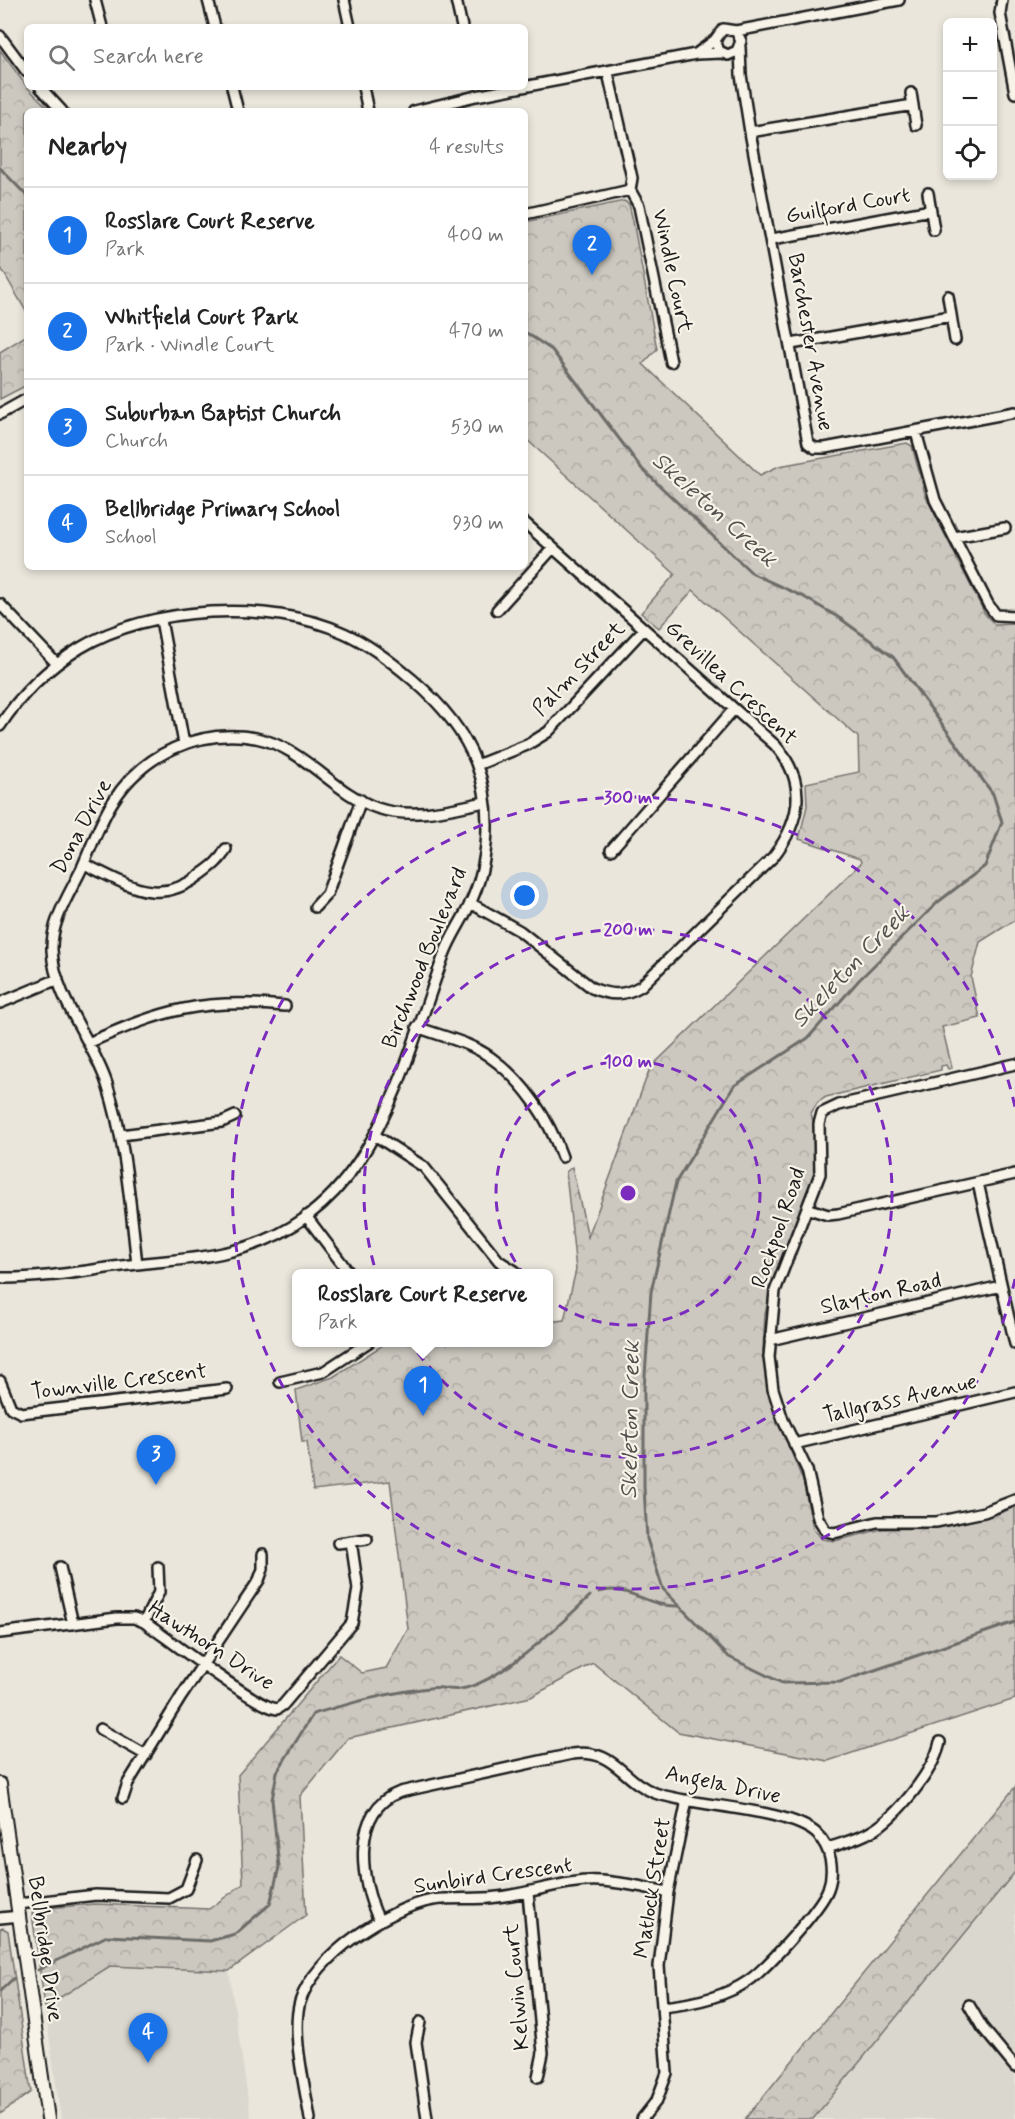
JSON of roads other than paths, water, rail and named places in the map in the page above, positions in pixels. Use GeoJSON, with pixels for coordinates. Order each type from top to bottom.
{"type":"FeatureCollection","features":[{"type":"Feature","properties":{"kind":"street"},"geometry":{"type":"LineString","coordinates":[[95,0],[101,24]]}},
{"type":"Feature","properties":{"kind":"street"},"geometry":{"type":"LineString","coordinates":[[208,0],[214,24]]}},
{"type":"Feature","properties":{"kind":"street"},"geometry":{"type":"LineString","coordinates":[[344,0],[349,24]]}},
{"type":"Feature","properties":{"kind":"street"},"geometry":{"type":"LineString","coordinates":[[456,0],[461,24]]}},
{"type":"Feature","properties":{"kind":"street"},"geometry":{"type":"LineString","coordinates":[[696,54],[715,40],[723,29],[736,31],[760,27],[779,21],[897,0]]}},
{"type":"Feature","properties":{"kind":"street"},"geometry":{"type":"LineString","coordinates":[[994,0],[1000,13],[1013,66],[1015,93]]}},
{"type":"Feature","properties":{"kind":"street"},"geometry":{"type":"LineString","coordinates":[[1000,13],[1002,0]]}},
{"type":"Feature","properties":{"kind":"street"},"geometry":{"type":"LineString","coordinates":[[528,83],[608,72],[696,54],[725,54],[741,44],[760,27]]}},
{"type":"Feature","properties":{"kind":"street"},"geometry":{"type":"LineString","coordinates":[[736,31],[741,44]]}},
{"type":"Feature","properties":{"kind":"street"},"geometry":{"type":"LineString","coordinates":[[0,36],[24,68]]}},
{"type":"Feature","properties":{"kind":"street"},"geometry":{"type":"LineString","coordinates":[[715,40],[716,48],[725,54]]}},
{"type":"Feature","properties":{"kind":"street","name":"Barchester Avenue"},"geometry":{"type":"LineString","coordinates":[[741,44],[741,75],[750,132],[772,239],[808,443],[815,448],[825,448],[1015,412]]}},
{"type":"Feature","properties":{"kind":"street","name":"Barchester Avenue"},"geometry":{"type":"LineString","coordinates":[[725,54],[741,75]]}},
{"type":"Feature","properties":{"kind":"street","name":"Windle Court"},"geometry":{"type":"LineString","coordinates":[[608,72],[632,178],[630,190],[639,206],[671,362]]}},
{"type":"Feature","properties":{"kind":"street"},"geometry":{"type":"LineString","coordinates":[[43,90],[59,108]]}},
{"type":"Feature","properties":{"kind":"street"},"geometry":{"type":"LineString","coordinates":[[233,90],[237,108]]}},
{"type":"Feature","properties":{"kind":"street"},"geometry":{"type":"LineString","coordinates":[[364,90],[367,108]]}},
{"type":"Feature","properties":{"kind":"street"},"geometry":{"type":"LineString","coordinates":[[423,108],[475,91]]}},
{"type":"Feature","properties":{"kind":"street"},"geometry":{"type":"LineString","coordinates":[[911,93],[916,125]]}},
{"type":"Feature","properties":{"kind":"street"},"geometry":{"type":"LineString","coordinates":[[750,132],[913,105]]}},
{"type":"Feature","properties":{"kind":"street"},"geometry":{"type":"LineString","coordinates":[[528,213],[630,190]]}},
{"type":"Feature","properties":{"kind":"street","name":"Guilford Court"},"geometry":{"type":"LineString","coordinates":[[928,193],[934,230]]}},
{"type":"Feature","properties":{"kind":"street","name":"Guilford Court"},"geometry":{"type":"LineString","coordinates":[[772,239],[931,210]]}},
{"type":"Feature","properties":{"kind":"street"},"geometry":{"type":"LineString","coordinates":[[948,296],[955,340]]}},
{"type":"Feature","properties":{"kind":"street"},"geometry":{"type":"LineString","coordinates":[[791,344],[951,316]]}},
{"type":"Feature","properties":{"kind":"street"},"geometry":{"type":"LineString","coordinates":[[0,414],[24,401]]}},
{"type":"Feature","properties":{"kind":"street"},"geometry":{"type":"LineString","coordinates":[[916,432],[929,485],[992,610],[996,615],[1015,616]]}},
{"type":"Feature","properties":{"kind":"street","name":"Grevillea Crescent"},"geometry":{"type":"LineString","coordinates":[[470,903],[520,931],[592,988],[606,994],[619,995],[641,986],[773,857],[787,839],[795,821],[797,795],[784,755],[528,526]]}},
{"type":"Feature","properties":{"kind":"street"},"geometry":{"type":"LineString","coordinates":[[954,537],[1005,528]]}},
{"type":"Feature","properties":{"kind":"street"},"geometry":{"type":"LineString","coordinates":[[497,610],[553,548]]}},
{"type":"Feature","properties":{"kind":"street"},"geometry":{"type":"LineString","coordinates":[[0,603],[57,664]]}},
{"type":"Feature","properties":{"kind":"street","name":"Birchwood Boulevard"},"geometry":{"type":"LineString","coordinates":[[0,726],[20,699],[57,664],[83,646],[109,635],[161,621],[220,611],[251,611],[286,615],[343,632],[393,664],[433,697],[452,719],[477,765],[485,802],[487,840],[480,877],[470,903],[448,943],[376,1136],[348,1178],[330,1197],[306,1216],[255,1244],[223,1253],[0,1278]]}},
{"type":"Feature","properties":{"kind":"street"},"geometry":{"type":"LineString","coordinates":[[161,621],[184,744]]}},
{"type":"Feature","properties":{"kind":"street","name":"Palm Street"},"geometry":{"type":"LineString","coordinates":[[477,765],[527,745],[548,732],[644,629]]}},
{"type":"Feature","properties":{"kind":"street"},"geometry":{"type":"LineString","coordinates":[[611,850],[734,709]]}},
{"type":"Feature","properties":{"kind":"street","name":"Dona Drive"},"geometry":{"type":"LineString","coordinates":[[137,1264],[121,1136],[106,1081],[58,979],[52,949],[59,915],[110,805],[123,786],[156,757],[184,744],[216,736],[235,736],[278,745],[300,756],[361,800],[378,808],[416,814],[485,802]]}},
{"type":"Feature","properties":{"kind":"street"},"geometry":{"type":"LineString","coordinates":[[315,907],[327,894],[361,800]]}},
{"type":"Feature","properties":{"kind":"street"},"geometry":{"type":"LineString","coordinates":[[84,864],[142,890],[165,892],[186,886],[216,864],[226,849]]}},
{"type":"Feature","properties":{"kind":"street"},"geometry":{"type":"LineString","coordinates":[[0,1003],[58,979]]}},
{"type":"Feature","properties":{"kind":"street"},"geometry":{"type":"LineString","coordinates":[[88,1042],[145,1018],[174,1009],[240,1002],[285,1006]]}},
{"type":"Feature","properties":{"kind":"street"},"geometry":{"type":"LineString","coordinates":[[417,1027],[489,1056],[515,1079],[548,1122],[562,1157]]}},
{"type":"Feature","properties":{"kind":"street","name":"Rockpool Road"},"geometry":{"type":"LineString","coordinates":[[1015,1064],[826,1109],[819,1124],[820,1174],[809,1209],[780,1273],[773,1301],[770,1340],[773,1389],[809,1478],[819,1522],[831,1533],[877,1522],[936,1522],[984,1512],[1015,1500]]}},
{"type":"Feature","properties":{"kind":"street"},"geometry":{"type":"LineString","coordinates":[[121,1136],[222,1122],[235,1116]]}},
{"type":"Feature","properties":{"kind":"street"},"geometry":{"type":"LineString","coordinates":[[376,1136],[406,1153],[424,1167],[499,1261],[512,1269]]}},
{"type":"Feature","properties":{"kind":"street"},"geometry":{"type":"LineString","coordinates":[[809,1209],[832,1215],[1015,1174]]}},
{"type":"Feature","properties":{"kind":"street"},"geometry":{"type":"LineString","coordinates":[[978,1183],[1015,1344]]}},
{"type":"Feature","properties":{"kind":"street"},"geometry":{"type":"LineString","coordinates":[[306,1216],[346,1269]]}},
{"type":"Feature","properties":{"kind":"street","name":"Slayton Road"},"geometry":{"type":"LineString","coordinates":[[770,1340],[1001,1286]]}},
{"type":"Feature","properties":{"kind":"street"},"geometry":{"type":"LineString","coordinates":[[280,1382],[323,1372],[361,1347]]}},
{"type":"Feature","properties":{"kind":"street","name":"Townville Crescent"},"geometry":{"type":"LineString","coordinates":[[0,1382],[12,1416],[227,1389]]}},
{"type":"Feature","properties":{"kind":"street","name":"Tallgrass Avenue"},"geometry":{"type":"LineString","coordinates":[[794,1444],[1015,1392]]}},
{"type":"Feature","properties":{"kind":"street"},"geometry":{"type":"LineString","coordinates":[[338,1543],[368,1539]]}},
{"type":"Feature","properties":{"kind":"street","name":"Hawthorn Drive"},"geometry":{"type":"LineString","coordinates":[[0,1633],[127,1618],[144,1622],[267,1707],[280,1707],[352,1623],[358,1590],[351,1541]]}},
{"type":"Feature","properties":{"kind":"street"},"geometry":{"type":"LineString","coordinates":[[123,1798],[128,1783],[203,1663],[259,1580],[263,1569],[263,1554]]}},
{"type":"Feature","properties":{"kind":"street"},"geometry":{"type":"LineString","coordinates":[[60,1567],[73,1624]]}},
{"type":"Feature","properties":{"kind":"street"},"geometry":{"type":"LineString","coordinates":[[144,1622],[159,1592],[158,1567]]}},
{"type":"Feature","properties":{"kind":"street"},"geometry":{"type":"LineString","coordinates":[[100,1729],[146,1755]]}},
{"type":"Feature","properties":{"kind":"street"},"geometry":{"type":"LineString","coordinates":[[662,2007],[688,2004],[729,1991],[749,1980],[773,1959],[828,1888],[831,1871],[828,1848],[869,1833],[894,1814],[932,1766],[940,1742]]}},
{"type":"Feature","properties":{"kind":"street","name":"Angela Drive"},"geometry":{"type":"LineString","coordinates":[[379,1920],[365,1886],[366,1833],[374,1809],[389,1796],[572,1754],[591,1753],[607,1758],[654,1792],[791,1820],[808,1827],[828,1848]]}},
{"type":"Feature","properties":{"kind":"street","name":"Bellbridge Drive"},"geometry":{"type":"LineString","coordinates":[[0,1784],[48,2119]]}},
{"type":"Feature","properties":{"kind":"street","name":"Matlock Street"},"geometry":{"type":"LineString","coordinates":[[642,2119],[657,2100],[667,2073],[659,1966],[668,1892],[687,1800]]}},
{"type":"Feature","properties":{"kind":"street"},"geometry":{"type":"LineString","coordinates":[[0,1918],[19,1910],[96,1895],[169,1898],[186,1889],[197,1860]]}},
{"type":"Feature","properties":{"kind":"street","name":"Sunbird Crescent"},"geometry":{"type":"LineString","coordinates":[[310,2119],[298,2038],[297,2019],[300,2002],[307,1985],[321,1968],[379,1920],[401,1909],[434,1900],[495,1898],[568,1884],[599,1881],[668,1892]]}},
{"type":"Feature","properties":{"kind":"street","name":"Kelwin Court"},"geometry":{"type":"LineString","coordinates":[[528,1893],[543,2053],[538,2077]]}},
{"type":"Feature","properties":{"kind":"street"},"geometry":{"type":"LineString","coordinates":[[969,2005],[982,2027],[1015,2067]]}},
{"type":"Feature","properties":{"kind":"street"},"geometry":{"type":"LineString","coordinates":[[420,2022],[416,2042],[427,2119]]}},
{"type":"Feature","properties":{"kind":"waterway","name":"Skeleton Creek"},"geometry":{"type":"LineString","coordinates":[[0,168],[24,193]]}},
{"type":"Feature","properties":{"kind":"waterway","name":"Skeleton Creek"},"geometry":{"type":"LineString","coordinates":[[528,334],[552,350],[642,469],[753,574],[804,597],[841,619],[893,657],[993,794],[1002,822],[985,866],[938,902],[859,980],[808,1038],[734,1086],[676,1182],[651,1292],[644,1389],[644,1487],[647,1539],[663,1589],[729,1657],[782,1683],[840,1682],[1015,1622]]}},
{"type":"Feature","properties":{"kind":"waterway"},"geometry":{"type":"LineString","coordinates":[[599,1592],[620,1591],[668,1606],[680,1606]]}},
{"type":"Feature","properties":{"kind":"waterway"},"geometry":{"type":"LineString","coordinates":[[38,1970],[107,1936],[210,1941],[235,1934],[270,1904],[279,1867],[272,1800],[277,1772],[313,1714],[400,1692],[433,1688],[461,1689],[477,1684],[512,1664],[530,1650],[590,1596]]}},
{"type":"Feature","properties":{"kind":"waterway"},"geometry":{"type":"LineString","coordinates":[[0,1991],[14,1978]]}},
{"type":"Feature","properties":{"kind":"place","name":"Whitfield Court Park"},"geometry":{"type":"Point","coordinates":[592,275]}},
{"type":"Feature","properties":{"kind":"place","name":"Rosslare Court Reserve"},"geometry":{"type":"Point","coordinates":[423,1416]}},
{"type":"Feature","properties":{"kind":"place","name":"Suburban Baptist Church"},"geometry":{"type":"Point","coordinates":[156,1485]}},
{"type":"Feature","properties":{"kind":"place","name":"Bellbridge Primary School"},"geometry":{"type":"Point","coordinates":[148,2063]}}]}
